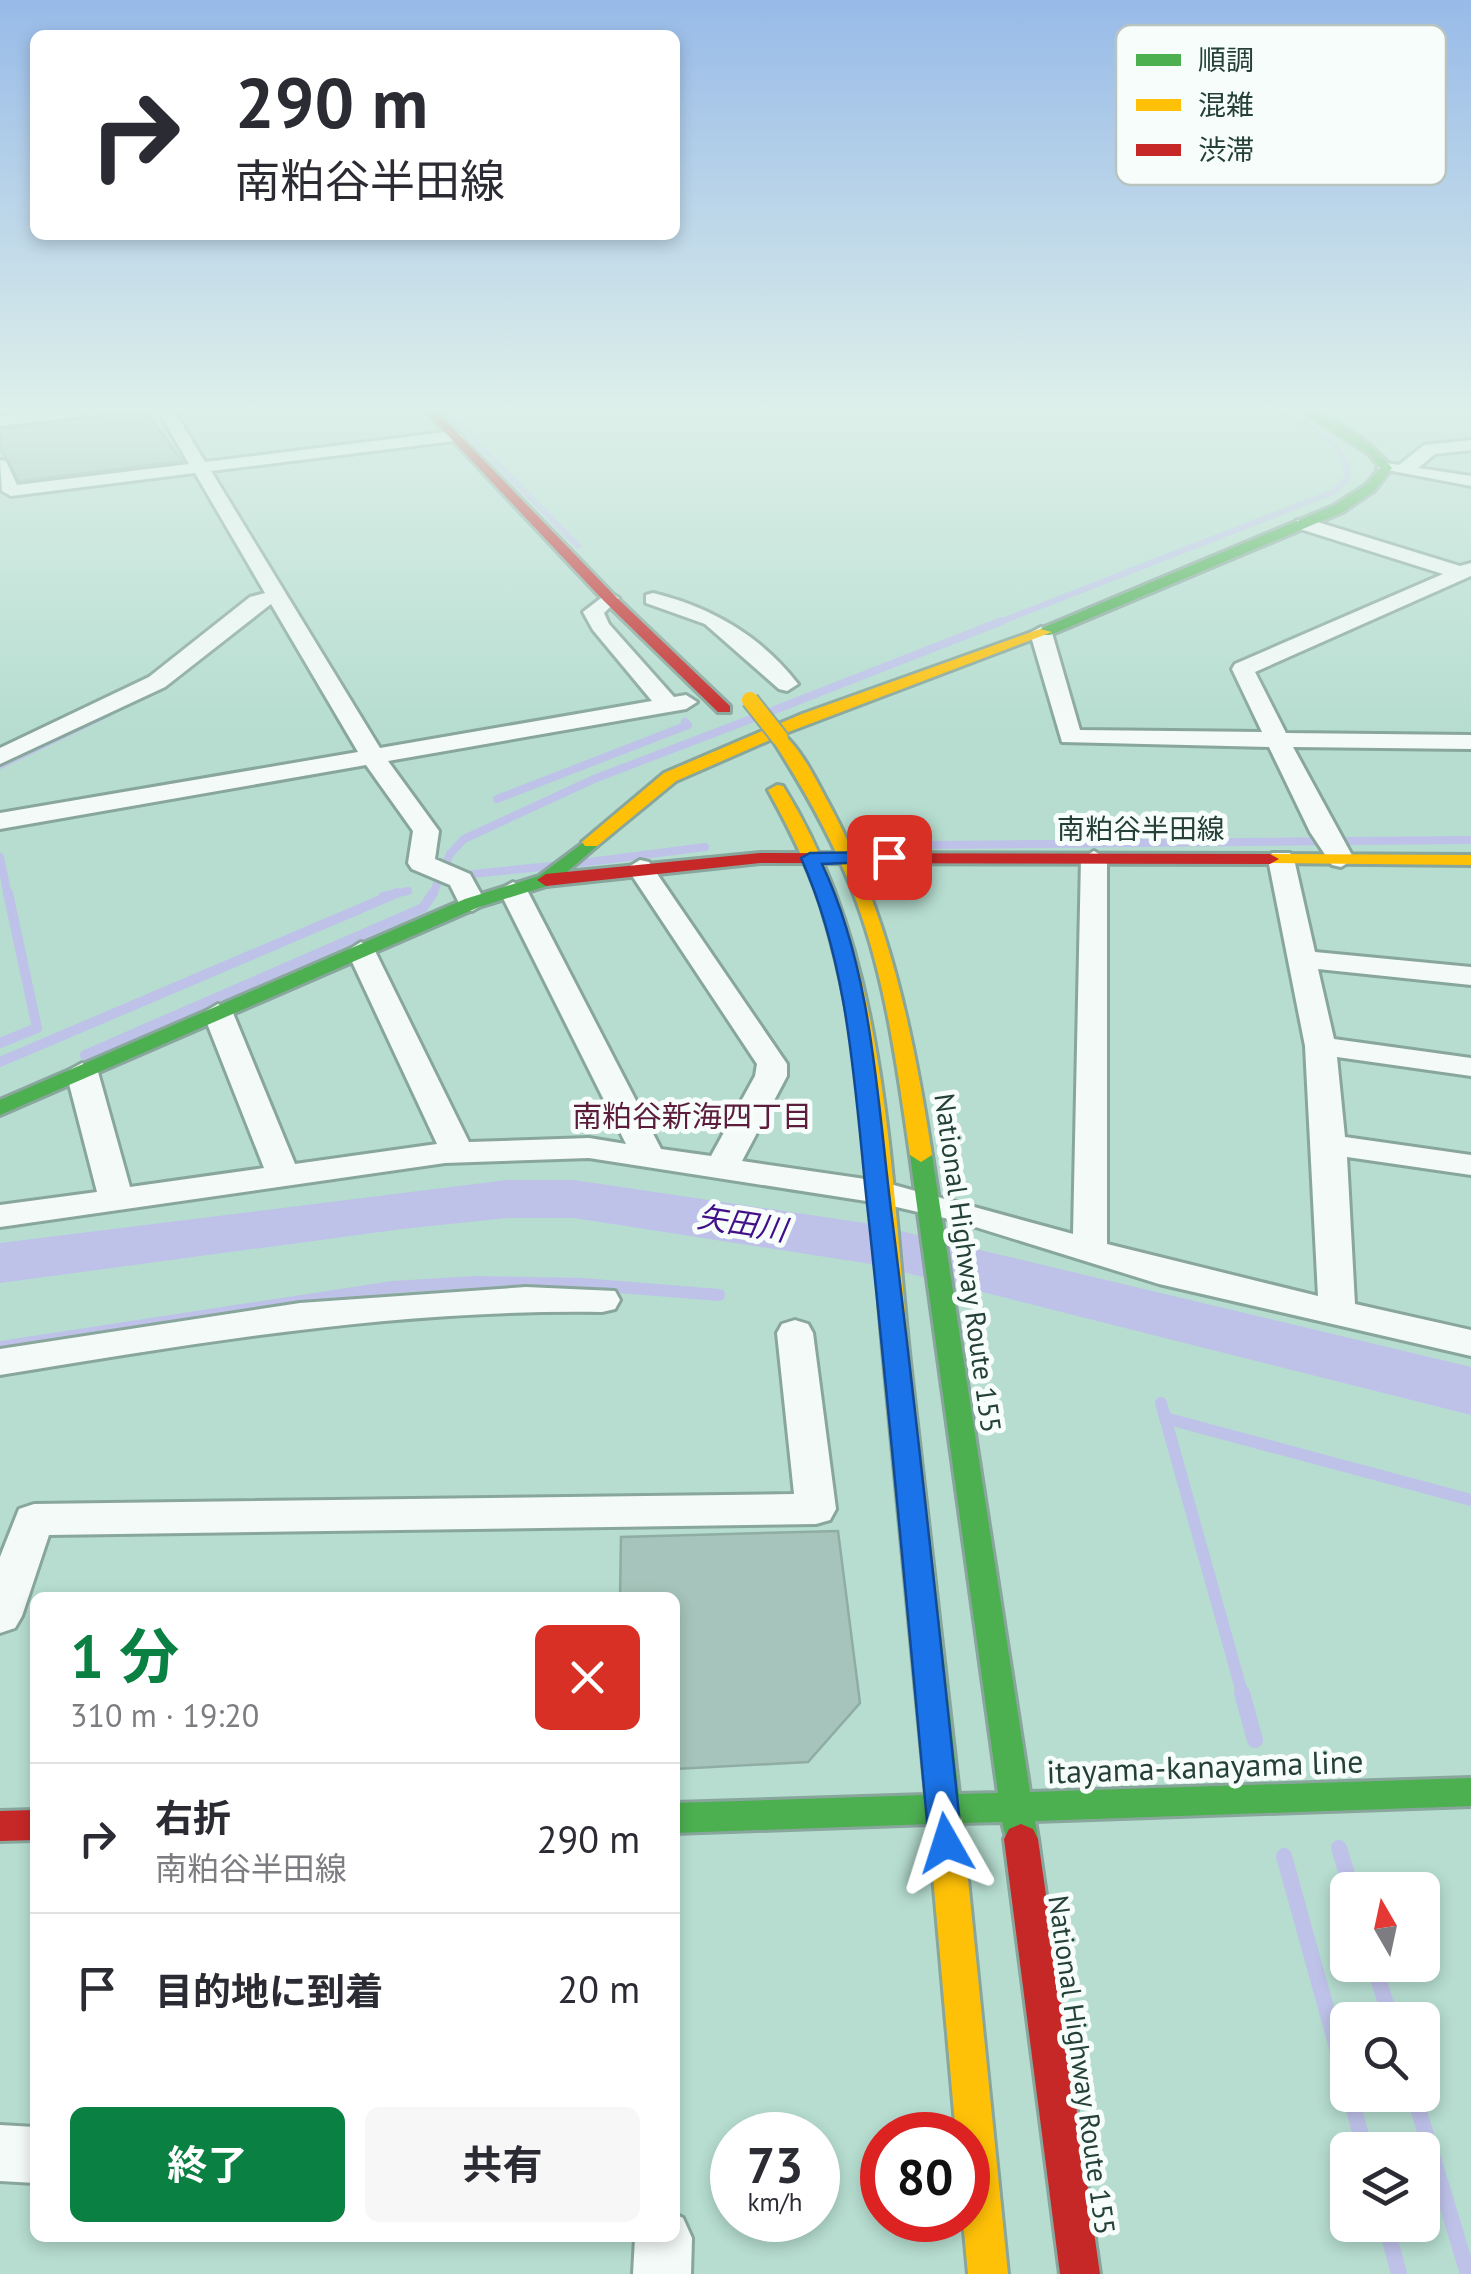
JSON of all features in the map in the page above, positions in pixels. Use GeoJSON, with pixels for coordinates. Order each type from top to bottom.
{"type":"FeatureCollection","features":[{"type":"Feature","properties":{"kind":"main road"},"geometry":{"type":"LineString","coordinates":[[533,518],[724,709],[787,805],[832,906],[846,965],[880,1202],[988,2274]]}},
{"type":"Feature","properties":{"kind":"main road"},"geometry":{"type":"LineString","coordinates":[[0,1108],[472,903],[546,880],[670,777],[808,717],[1041,634],[1316,518]]}},
{"type":"Feature","properties":{"kind":"main road"},"geometry":{"type":"LineString","coordinates":[[646,592],[689,638]]}},
{"type":"Feature","properties":{"kind":"main road","name":"National Highway Route 155"},"geometry":{"type":"LineString","coordinates":[[744,694],[822,798],[854,858],[890,965],[1017,1806],[1080,2274]]}},
{"type":"Feature","properties":{"kind":"main road","name":"南粕谷半田線"},"geometry":{"type":"LineString","coordinates":[[546,880],[745,858],[1471,860]]}},
{"type":"Feature","properties":{"kind":"main road","name":"itayama-kanayama line"},"geometry":{"type":"LineString","coordinates":[[680,1818],[1471,1792]]}},
{"type":"Feature","properties":{"kind":"main road"},"geometry":{"type":"LineString","coordinates":[[0,1826],[30,1825]]}},
{"type":"Feature","properties":{"kind":"street"},"geometry":{"type":"LineString","coordinates":[[230,518],[373,757],[426,831],[421,864],[461,880],[472,903]]}},
{"type":"Feature","properties":{"kind":"street"},"geometry":{"type":"LineString","coordinates":[[1304,524],[1466,571]]}},
{"type":"Feature","properties":{"kind":"street"},"geometry":{"type":"LineString","coordinates":[[1341,859],[1322,832],[1243,669],[1466,571]]}},
{"type":"Feature","properties":{"kind":"street"},"geometry":{"type":"LineString","coordinates":[[646,592],[693,607],[722,622],[787,684]]}},
{"type":"Feature","properties":{"kind":"street"},"geometry":{"type":"LineString","coordinates":[[0,757],[157,682],[258,601],[279,595]]}},
{"type":"Feature","properties":{"kind":"street"},"geometry":{"type":"LineString","coordinates":[[0,821],[677,704],[600,626],[593,612],[609,598]]}},
{"type":"Feature","properties":{"kind":"street"},"geometry":{"type":"LineString","coordinates":[[1041,634],[1070,737],[1471,742]]}},
{"type":"Feature","properties":{"kind":"street"},"geometry":{"type":"LineString","coordinates":[[1090,1249],[1094,859]]}},
{"type":"Feature","properties":{"kind":"street"},"geometry":{"type":"LineString","coordinates":[[1280,859],[1320,1046],[1330,1144],[1337,1310]]}},
{"type":"Feature","properties":{"kind":"street"},"geometry":{"type":"LineString","coordinates":[[640,868],[772,1064],[771,1076],[722,1167]]}},
{"type":"Feature","properties":{"kind":"street"},"geometry":{"type":"LineString","coordinates":[[513,890],[649,1157]]}},
{"type":"Feature","properties":{"kind":"street"},"geometry":{"type":"LineString","coordinates":[[361,951],[457,1152]]}},
{"type":"Feature","properties":{"kind":"street"},"geometry":{"type":"LineString","coordinates":[[1302,960],[1471,976]]}},
{"type":"Feature","properties":{"kind":"street"},"geometry":{"type":"LineString","coordinates":[[218,1013],[284,1175]]}},
{"type":"Feature","properties":{"kind":"street"},"geometry":{"type":"LineString","coordinates":[[1320,1046],[1471,1067]]}},
{"type":"Feature","properties":{"kind":"street"},"geometry":{"type":"LineString","coordinates":[[82,1072],[116,1198]]}},
{"type":"Feature","properties":{"kind":"street"},"geometry":{"type":"LineString","coordinates":[[1330,1144],[1471,1165]]}},
{"type":"Feature","properties":{"kind":"street"},"geometry":{"type":"LineString","coordinates":[[0,1216],[457,1152],[552,1147],[722,1167],[1090,1249],[1159,1272],[1471,1342]]}},
{"type":"Feature","properties":{"kind":"street"},"geometry":{"type":"LineString","coordinates":[[0,1362],[301,1314],[392,1304],[508,1296],[602,1300]]}},
{"type":"Feature","properties":{"kind":"street"},"geometry":{"type":"LineString","coordinates":[[0,1616],[34,1520],[816,1508],[795,1333]]}},
{"type":"Feature","properties":{"kind":"street"},"geometry":{"type":"LineString","coordinates":[[0,2153],[30,2154]]}},
{"type":"Feature","properties":{"kind":"street"},"geometry":{"type":"LineString","coordinates":[[662,2274],[663,2242]]}},
{"type":"Feature","properties":{"kind":"building"},"geometry":{"type":"Polygon","coordinates":[[[838,1531],[860,1703],[808,1762],[680,1769],[680,1592],[620,1592],[621,1537],[838,1531]]]}},
{"type":"Feature","properties":{"kind":"waterway"},"geometry":{"type":"LineString","coordinates":[[551,518],[578,546]]}},
{"type":"Feature","properties":{"kind":"waterway"},"geometry":{"type":"LineString","coordinates":[[995,624],[1266,518]]}},
{"type":"Feature","properties":{"kind":"waterway"},"geometry":{"type":"LineString","coordinates":[[772,711],[1002,621]]}},
{"type":"Feature","properties":{"kind":"waterway"},"geometry":{"type":"LineString","coordinates":[[0,765],[108,713]]}},
{"type":"Feature","properties":{"kind":"waterway"},"geometry":{"type":"LineString","coordinates":[[432,896],[450,854],[464,839],[594,779],[751,719]]}},
{"type":"Feature","properties":{"kind":"waterway"},"geometry":{"type":"LineString","coordinates":[[497,799],[688,725],[685,722]]}},
{"type":"Feature","properties":{"kind":"waterway"},"geometry":{"type":"LineString","coordinates":[[925,845],[1471,840]]}},
{"type":"Feature","properties":{"kind":"waterway"},"geometry":{"type":"LineString","coordinates":[[581,863],[705,847]]}},
{"type":"Feature","properties":{"kind":"waterway"},"geometry":{"type":"LineString","coordinates":[[0,857],[8,896]]}},
{"type":"Feature","properties":{"kind":"waterway"},"geometry":{"type":"LineString","coordinates":[[473,874],[550,866]]}},
{"type":"Feature","properties":{"kind":"waterway"},"geometry":{"type":"LineString","coordinates":[[396,893],[408,891]]}},
{"type":"Feature","properties":{"kind":"waterway"},"geometry":{"type":"LineString","coordinates":[[0,1043],[37,1028],[8,893]]}},
{"type":"Feature","properties":{"kind":"waterway"},"geometry":{"type":"LineString","coordinates":[[0,1062],[396,893]]}},
{"type":"Feature","properties":{"kind":"waterway"},"geometry":{"type":"LineString","coordinates":[[383,896],[396,893]]}},
{"type":"Feature","properties":{"kind":"waterway"},"geometry":{"type":"LineString","coordinates":[[85,1055],[423,908],[433,893]]}},
{"type":"Feature","properties":{"kind":"waterway","name":"矢田川"},"geometry":{"type":"LineString","coordinates":[[0,1263],[402,1210],[507,1199],[574,1199],[871,1244],[1471,1391]]}},
{"type":"Feature","properties":{"kind":"waterway"},"geometry":{"type":"LineString","coordinates":[[0,1347],[393,1287],[475,1282],[582,1284],[719,1295]]}},
{"type":"Feature","properties":{"kind":"waterway"},"geometry":{"type":"LineString","coordinates":[[1161,1403],[1165,1418]]}},
{"type":"Feature","properties":{"kind":"waterway"},"geometry":{"type":"LineString","coordinates":[[1165,1418],[1471,1500]]}},
{"type":"Feature","properties":{"kind":"waterway"},"geometry":{"type":"LineString","coordinates":[[1165,1418],[1243,1696]]}},
{"type":"Feature","properties":{"kind":"waterway"},"geometry":{"type":"LineString","coordinates":[[1242,1693],[1255,1740]]}},
{"type":"Feature","properties":{"kind":"waterway"},"geometry":{"type":"LineString","coordinates":[[1339,1848],[1346,1872]]}},
{"type":"Feature","properties":{"kind":"waterway"},"geometry":{"type":"LineString","coordinates":[[1284,1856],[1330,2022]]}},
{"type":"Feature","properties":{"kind":"waterway"},"geometry":{"type":"LineString","coordinates":[[1379,1982],[1385,2002]]}},
{"type":"Feature","properties":{"kind":"waterway"},"geometry":{"type":"LineString","coordinates":[[1355,2112],[1360,2132]]}},
{"type":"Feature","properties":{"kind":"waterway"},"geometry":{"type":"LineString","coordinates":[[1419,2112],[1468,2274]]}},
{"type":"Feature","properties":{"kind":"waterway"},"geometry":{"type":"LineString","coordinates":[[1391,2242],[1399,2274]]}},
{"type":"Feature","properties":{"kind":"traffic: fast"},"geometry":{"type":"LineString","coordinates":[[1045,632],[1316,518]]}},
{"type":"Feature","properties":{"kind":"traffic: fast"},"geometry":{"type":"LineString","coordinates":[[0,1108],[472,903],[546,880],[591,842]]}},
{"type":"Feature","properties":{"kind":"traffic: fast"},"geometry":{"type":"LineString","coordinates":[[921,1155],[1021,1839]]}},
{"type":"Feature","properties":{"kind":"traffic: fast"},"geometry":{"type":"LineString","coordinates":[[898,1371],[945,1820]]}},
{"type":"Feature","properties":{"kind":"traffic: fast"},"geometry":{"type":"LineString","coordinates":[[680,1818],[1471,1792]]}},
{"type":"Feature","properties":{"kind":"traffic: slow"},"geometry":{"type":"LineString","coordinates":[[591,842],[670,777],[808,717],[1045,632]]}},
{"type":"Feature","properties":{"kind":"traffic: slow"},"geometry":{"type":"LineString","coordinates":[[750,700],[780,738]]}},
{"type":"Feature","properties":{"kind":"traffic: slow"},"geometry":{"type":"LineString","coordinates":[[780,738],[840,840],[878,938],[902,1039],[921,1155]]}},
{"type":"Feature","properties":{"kind":"traffic: slow"},"geometry":{"type":"LineString","coordinates":[[777,790],[807,848],[831,908],[860,1021],[876,1138],[898,1371]]}},
{"type":"Feature","properties":{"kind":"traffic: slow"},"geometry":{"type":"LineString","coordinates":[[1270,859],[1471,860]]}},
{"type":"Feature","properties":{"kind":"traffic: slow"},"geometry":{"type":"LineString","coordinates":[[945,1820],[988,2274]]}},
{"type":"Feature","properties":{"kind":"traffic: jam"},"geometry":{"type":"LineString","coordinates":[[533,518],[724,709]]}},
{"type":"Feature","properties":{"kind":"traffic: jam"},"geometry":{"type":"LineString","coordinates":[[546,880],[760,858],[1270,859]]}},
{"type":"Feature","properties":{"kind":"traffic: jam"},"geometry":{"type":"LineString","coordinates":[[0,1826],[30,1825]]}},
{"type":"Feature","properties":{"kind":"traffic: jam"},"geometry":{"type":"LineString","coordinates":[[1021,1839],[1080,2274]]}},
{"type":"Feature","properties":{"kind":"district","name":"南粕谷新海四丁目"},"geometry":{"type":"Point","coordinates":[692,1117]}},
{"type":"Feature","properties":{"kind":"route"},"geometry":{"type":"LineString","coordinates":[[889,857],[810,858],[832,906],[856,1012],[902,1400],[946,1843]]}}]}
